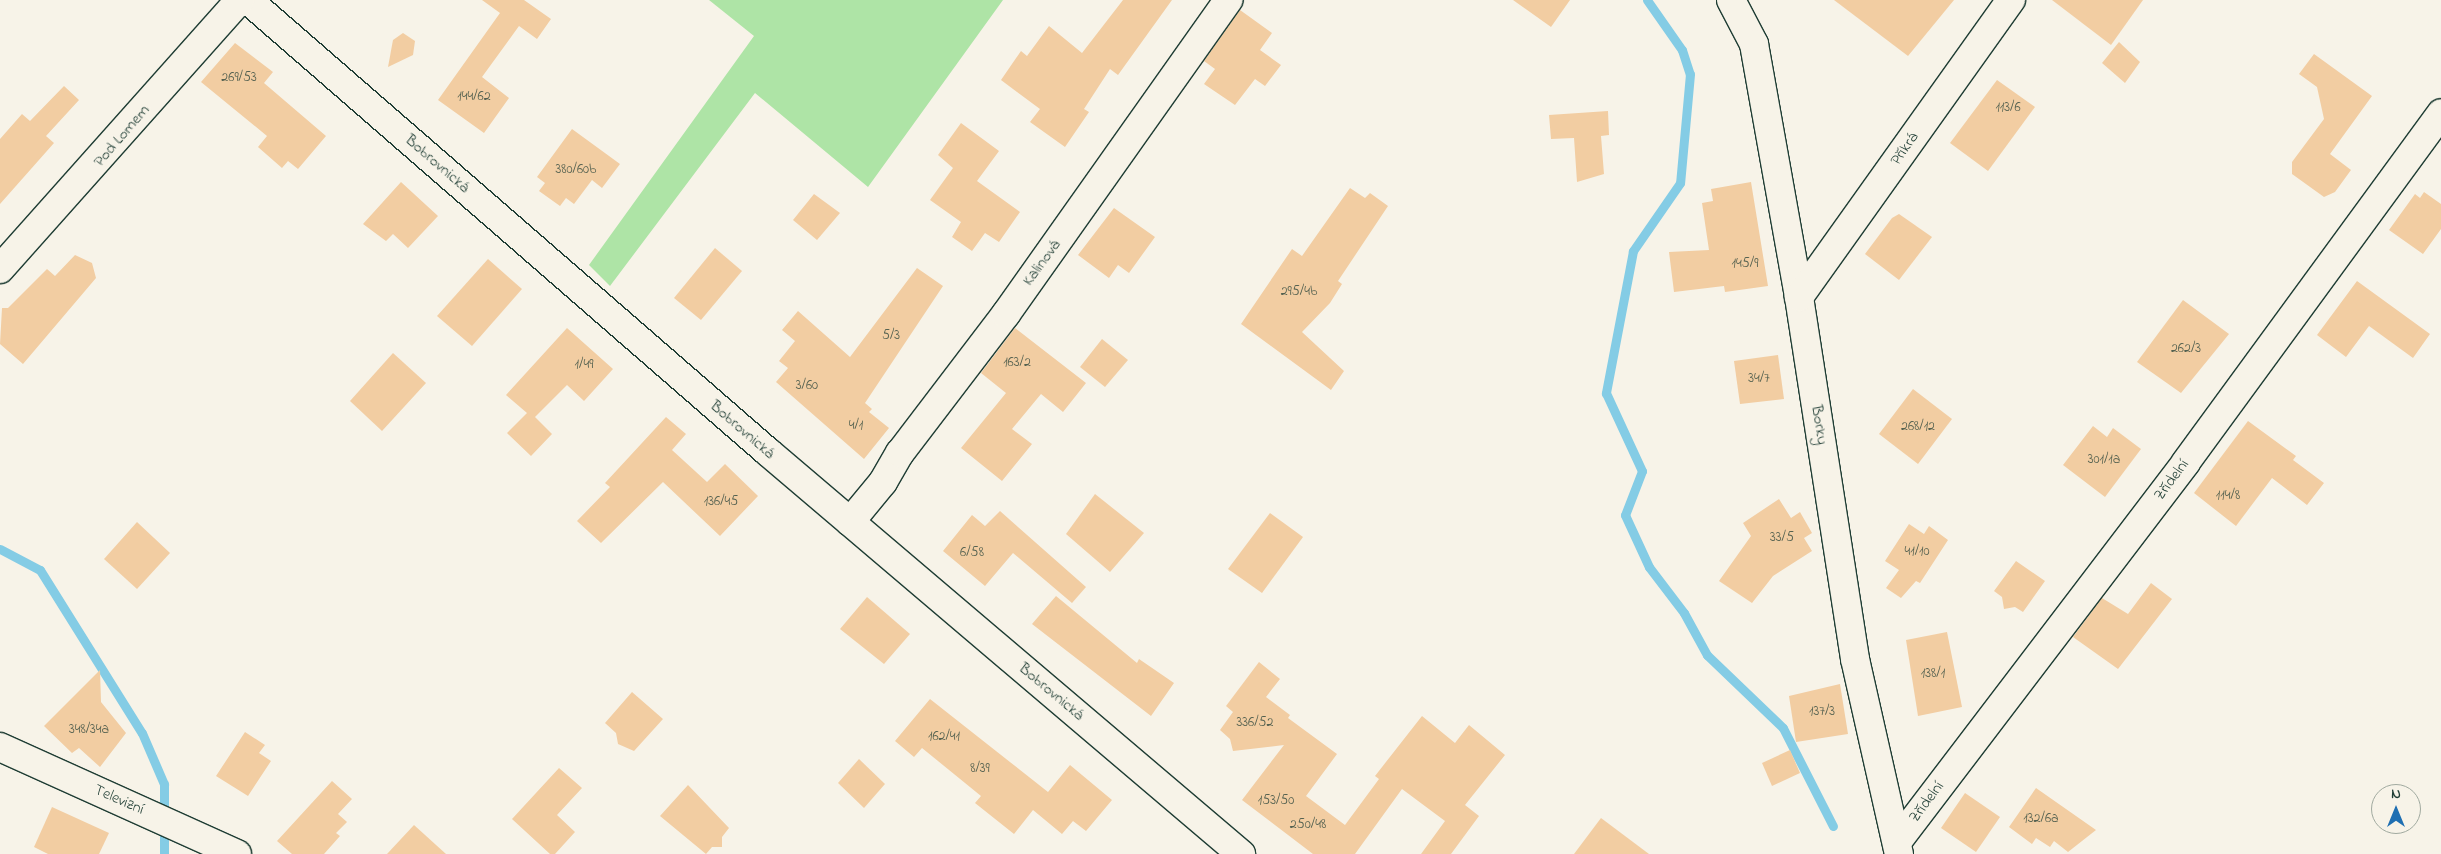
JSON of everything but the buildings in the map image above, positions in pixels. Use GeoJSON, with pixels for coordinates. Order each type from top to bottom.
{"type":"FeatureCollection","features":[{"type":"Feature","properties":{"kind":"street","name":"Pod Lomem"},"geometry":{"type":"LineString","coordinates":[[0,269],[240,0]]}},
{"type":"Feature","properties":{"kind":"street","name":"Bobrovnická"},"geometry":{"type":"LineString","coordinates":[[248,0],[850,522],[1241,854]]}},
{"type":"Feature","properties":{"kind":"street","name":"Kalinová"},"geometry":{"type":"LineString","coordinates":[[850,522],[883,482],[900,453],[1006,314],[1228,0]]}},
{"type":"Feature","properties":{"kind":"street","name":"Borky"},"geometry":{"type":"LineString","coordinates":[[1731,0],[1754,44],[1800,297],[1855,660],[1898,848]]}},
{"type":"Feature","properties":{"kind":"street","name":"Příkrá"},"geometry":{"type":"LineString","coordinates":[[1800,297],[2010,0]]}},
{"type":"Feature","properties":{"kind":"street","name":"Zřídelní"},"geometry":{"type":"LineString","coordinates":[[1898,848],[2186,462],[2441,113]]}},
{"type":"Feature","properties":{"kind":"street","name":"Televizní"},"geometry":{"type":"LineString","coordinates":[[0,747],[237,854]]}},
{"type":"Feature","properties":{"kind":"green space"},"geometry":{"type":"Polygon","coordinates":[[[709,0],[1003,0],[868,187],[755,93],[610,286],[589,265],[754,36],[709,0]]]}},
{"type":"Feature","properties":{"kind":"waterway"},"geometry":{"type":"LineString","coordinates":[[1647,0],[1682,50],[1690,74],[1680,183],[1633,251],[1606,393],[1642,471],[1625,515],[1649,567],[1684,613],[1707,655],[1783,728],[1833,826]]}},
{"type":"Feature","properties":{"kind":"waterway"},"geometry":{"type":"LineString","coordinates":[[0,549],[40,570],[142,733],[164,784],[164,854]]}}]}
